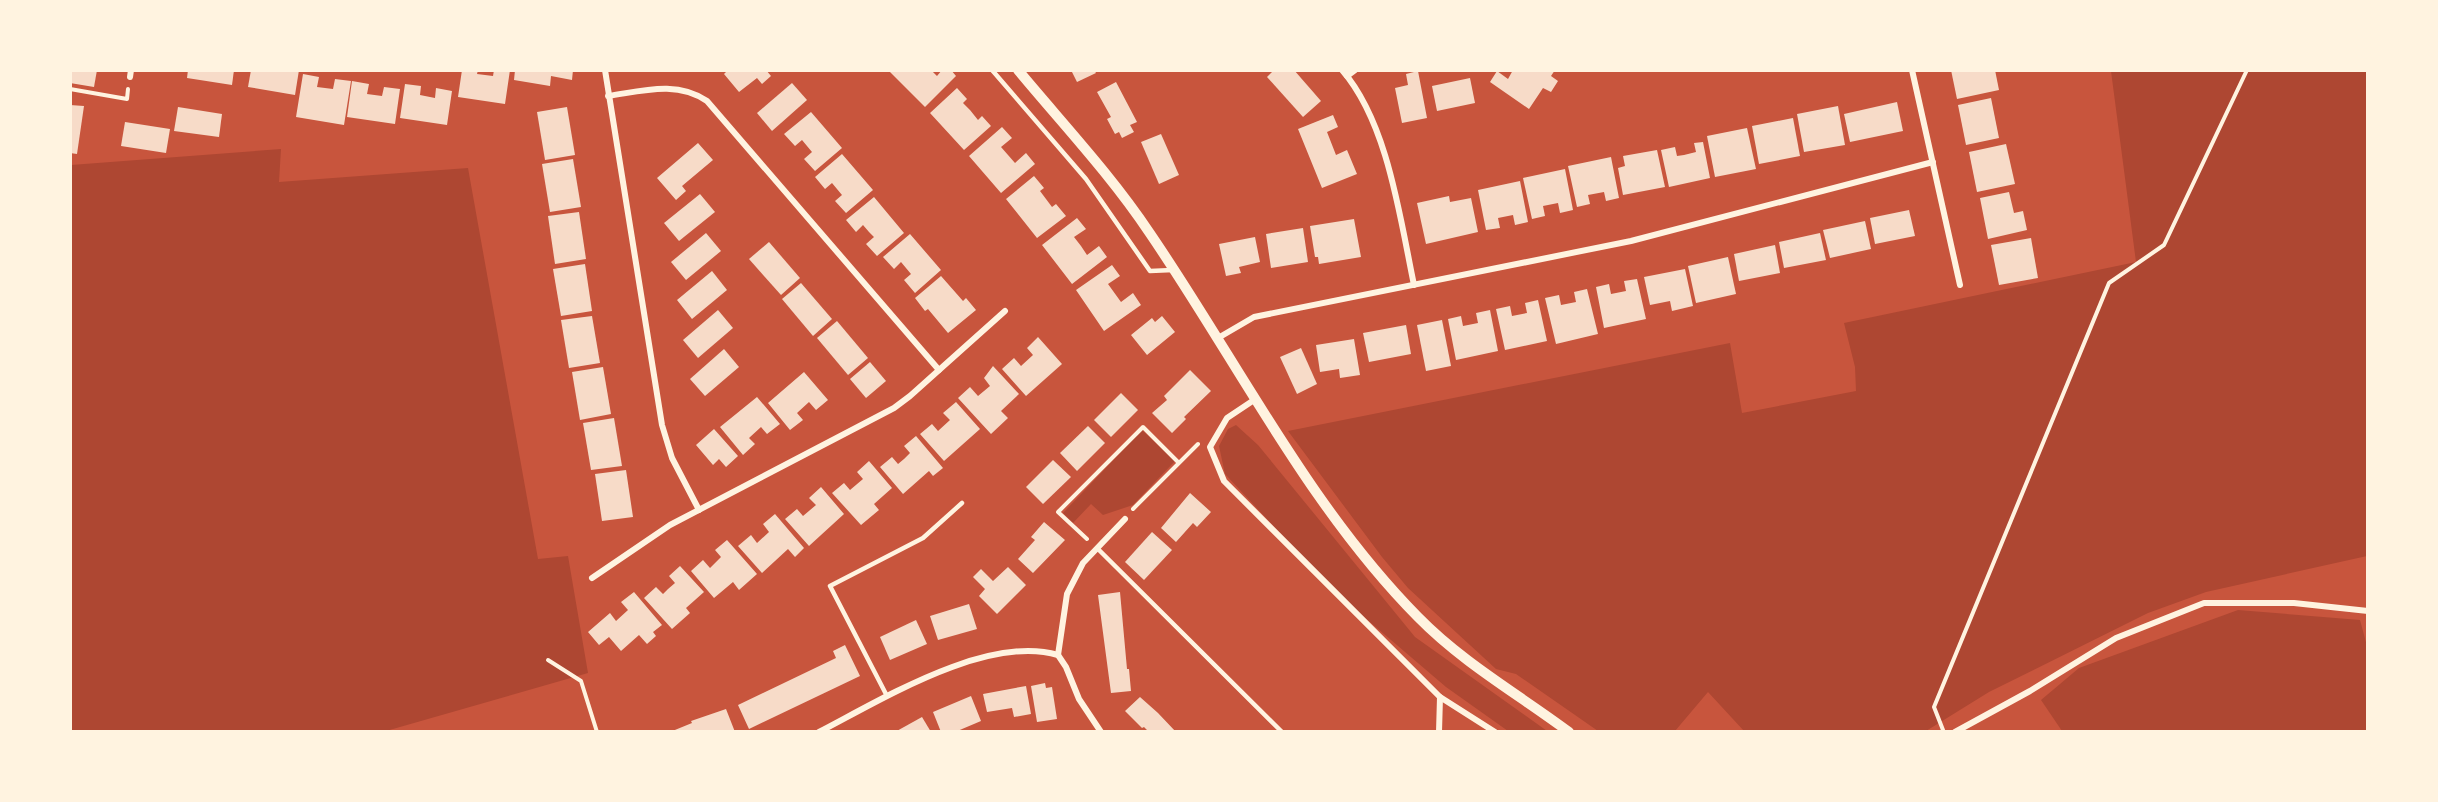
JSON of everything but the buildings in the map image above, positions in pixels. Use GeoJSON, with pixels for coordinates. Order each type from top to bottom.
{"type":"FeatureCollection","features":[{"type":"Feature","properties":{"kind":"street"},"geometry":{"type":"LineString","coordinates":[[604,70],[662,425],[672,458],[699,510]]}},
{"type":"Feature","properties":{"kind":"street"},"geometry":{"type":"LineString","coordinates":[[1018,70],[1130,205],[1218,338],[1254,400],[1344,531],[1376,572],[1418,618],[1463,658],[1569,732]]}},
{"type":"Feature","properties":{"kind":"street"},"geometry":{"type":"LineString","coordinates":[[1355,70],[1344,73],[1375,124],[1395,194],[1413,285]]}},
{"type":"Feature","properties":{"kind":"street"},"geometry":{"type":"LineString","coordinates":[[1912,70],[1960,285]]}},
{"type":"Feature","properties":{"kind":"street"},"geometry":{"type":"LineString","coordinates":[[608,96],[667,88],[689,91],[707,101],[939,370]]}},
{"type":"Feature","properties":{"kind":"street"},"geometry":{"type":"LineString","coordinates":[[1218,338],[1254,317],[1631,241],[1933,162]]}},
{"type":"Feature","properties":{"kind":"street"},"geometry":{"type":"LineString","coordinates":[[592,578],[670,525],[877,418],[910,396],[1005,311]]}},
{"type":"Feature","properties":{"kind":"street"},"geometry":{"type":"LineString","coordinates":[[1254,400],[1227,418],[1210,447],[1224,481],[1440,697],[1495,732]]}},
{"type":"Feature","properties":{"kind":"street"},"geometry":{"type":"LineString","coordinates":[[1058,655],[1067,594],[1083,563],[1125,519]]}},
{"type":"Feature","properties":{"kind":"street"},"geometry":{"type":"LineString","coordinates":[[1955,732],[2030,691],[2116,638],[2204,603],[2294,603],[2367,611]]}},
{"type":"Feature","properties":{"kind":"street"},"geometry":{"type":"LineString","coordinates":[[819,732],[918,680],[961,663],[1043,650],[1058,655],[1066,667],[1079,699],[1101,732]]}},
{"type":"Feature","properties":{"kind":"street"},"geometry":{"type":"LineString","coordinates":[[1439,732],[1440,697]]}},
{"type":"Feature","properties":{"kind":"lane"},"geometry":{"type":"LineString","coordinates":[[992,70],[1086,179],[1150,271],[1174,270]]}},
{"type":"Feature","properties":{"kind":"lane"},"geometry":{"type":"LineString","coordinates":[[887,696],[830,585],[922,537],[962,503]]}},
{"type":"Feature","properties":{"kind":"lane"},"geometry":{"type":"LineString","coordinates":[[1097,548],[1282,732]]}},
{"type":"Feature","properties":{"kind":"path"},"geometry":{"type":"LineString","coordinates":[[1944,732],[1934,707],[2109,283],[2164,245],[2247,70]]}},
{"type":"Feature","properties":{"kind":"path"},"geometry":{"type":"LineString","coordinates":[[70,89],[127,99],[131,74]]}},
{"type":"Feature","properties":{"kind":"path"},"geometry":{"type":"LineString","coordinates":[[1097,548],[1058,512],[1143,427],[1178,462]]}},
{"type":"Feature","properties":{"kind":"path"},"geometry":{"type":"LineString","coordinates":[[1125,519],[1178,462],[1203,440]]}},
{"type":"Feature","properties":{"kind":"path"},"geometry":{"type":"LineString","coordinates":[[548,660],[581,681],[597,732]]}},
{"type":"Feature","properties":{"kind":"shaded area"},"geometry":{"type":"Polygon","coordinates":[[[2111,71],[2367,71],[2367,556],[2206,592],[2148,613],[1989,692],[1926,731],[1744,731],[1708,692],[1675,731],[1598,731],[1516,674],[1496,669],[1408,588],[1382,557],[1288,431],[1730,343],[1742,413],[1856,391],[1855,367],[1844,323],[2136,262],[2111,71]]]}},
{"type":"Feature","properties":{"kind":"shaded area"},"geometry":{"type":"Polygon","coordinates":[[[281,149],[279,182],[468,168],[538,559],[568,556],[588,673],[386,731],[71,731],[71,165],[281,149]]]}},
{"type":"Feature","properties":{"kind":"shaded area"},"geometry":{"type":"Polygon","coordinates":[[[1236,425],[1258,445],[1415,637],[1547,731],[1508,731],[1446,687],[1336,593],[1225,474],[1219,446],[1228,429],[1236,425]]]}},
{"type":"Feature","properties":{"kind":"shaded area"},"geometry":{"type":"Polygon","coordinates":[[[1142,430],[1175,461],[1133,505],[1103,515],[1091,504],[1073,523],[1063,513],[1142,430]]]}},
{"type":"Feature","properties":{"kind":"shaded area"},"geometry":{"type":"Polygon","coordinates":[[[2238,610],[2360,620],[2367,646],[2367,731],[2062,731],[2041,700],[2079,668],[2238,610]]]}}]}
